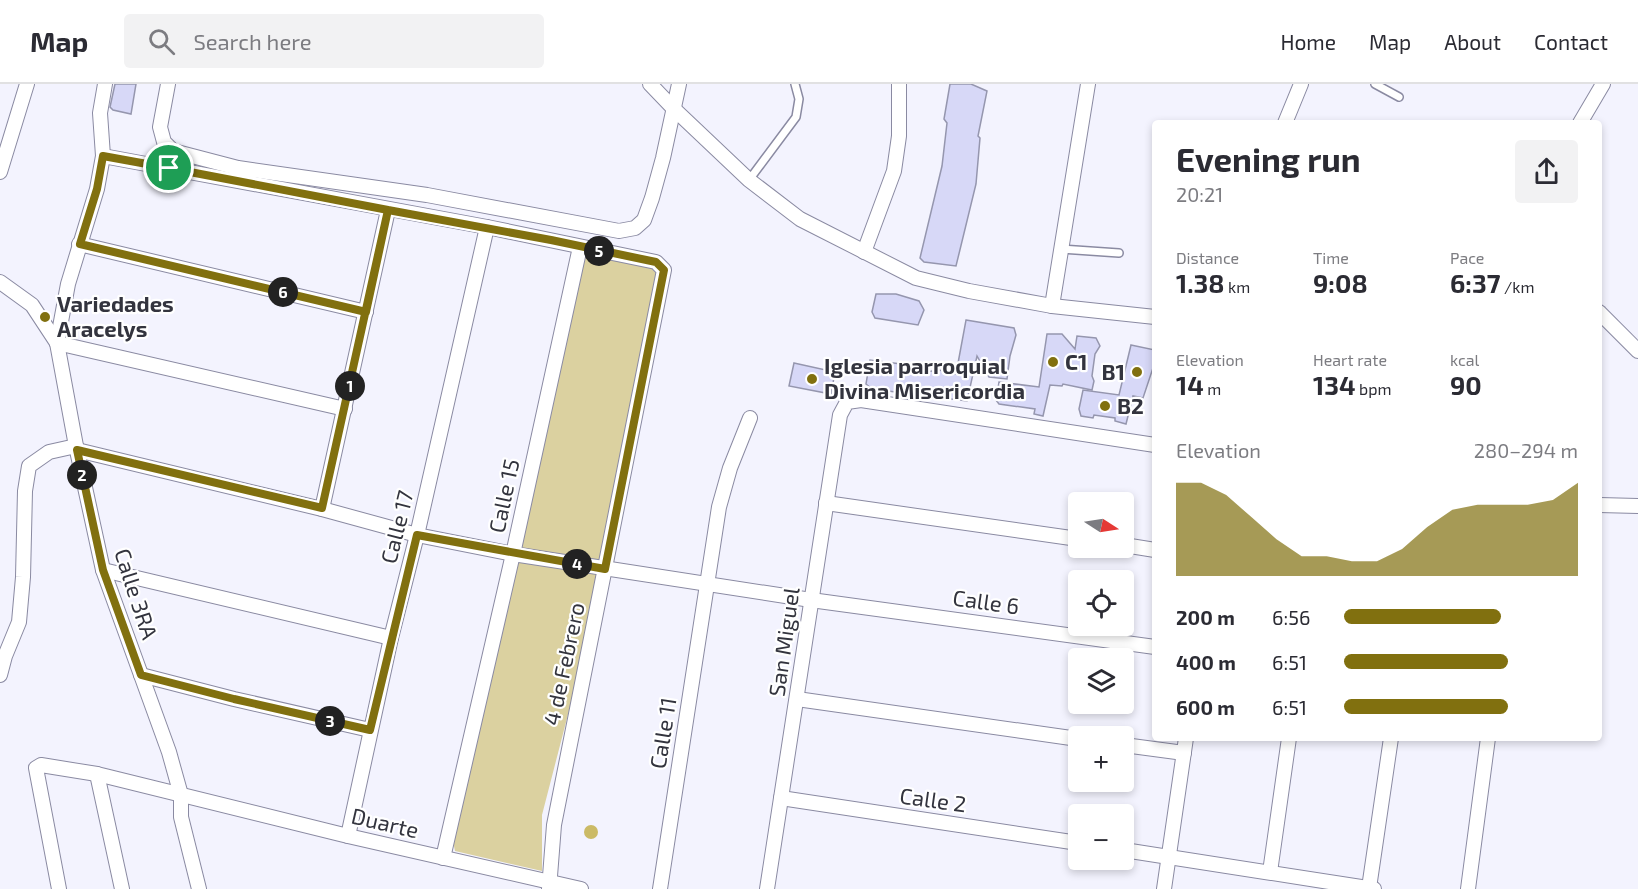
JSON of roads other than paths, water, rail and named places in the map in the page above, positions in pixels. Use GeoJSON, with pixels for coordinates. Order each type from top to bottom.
{"type":"FeatureCollection","features":[{"type":"Feature","properties":{"kind":"street"},"geometry":{"type":"LineString","coordinates":[[0,172],[27,84]]}},
{"type":"Feature","properties":{"kind":"street"},"geometry":{"type":"LineString","coordinates":[[57,343],[68,284],[97,189],[103,156],[100,113],[105,84]]}},
{"type":"Feature","properties":{"kind":"street"},"geometry":{"type":"LineString","coordinates":[[168,84],[160,127],[164,142],[173,151],[238,168],[426,195],[619,231],[635,228],[644,220],[663,158],[679,84]]}},
{"type":"Feature","properties":{"kind":"street"},"geometry":{"type":"LineString","coordinates":[[650,84],[749,180],[800,219],[916,278],[969,291],[1052,306],[1152,317]]}},
{"type":"Feature","properties":{"kind":"street"},"geometry":{"type":"LineString","coordinates":[[864,252],[894,171],[899,136],[899,84]]}},
{"type":"Feature","properties":{"kind":"street"},"geometry":{"type":"LineString","coordinates":[[1052,306],[1088,84]]}},
{"type":"Feature","properties":{"kind":"street"},"geometry":{"type":"LineString","coordinates":[[1286,120],[1301,84]]}},
{"type":"Feature","properties":{"kind":"street"},"geometry":{"type":"LineString","coordinates":[[1582,120],[1603,84]]}},
{"type":"Feature","properties":{"kind":"street"},"geometry":{"type":"LineString","coordinates":[[103,156],[487,227],[580,247]]}},
{"type":"Feature","properties":{"kind":"street"},"geometry":{"type":"LineString","coordinates":[[322,508],[388,210]]}},
{"type":"Feature","properties":{"kind":"street","name":"Calle 17"},"geometry":{"type":"LineString","coordinates":[[348,836],[370,730],[487,227]]}},
{"type":"Feature","properties":{"kind":"street"},"geometry":{"type":"LineString","coordinates":[[80,244],[366,312]]}},
{"type":"Feature","properties":{"kind":"street","name":"4 de Febrero"},"geometry":{"type":"LineString","coordinates":[[549,886],[554,825],[664,270],[656,262],[580,247]]}},
{"type":"Feature","properties":{"kind":"street","name":"Calle 15"},"geometry":{"type":"LineString","coordinates":[[442,858],[513,554],[580,247]]}},
{"type":"Feature","properties":{"kind":"street"},"geometry":{"type":"LineString","coordinates":[[0,282],[32,305],[57,343],[345,409]]}},
{"type":"Feature","properties":{"kind":"street"},"geometry":{"type":"LineString","coordinates":[[1602,315],[1638,351]]}},
{"type":"Feature","properties":{"kind":"street","name":"Calle 3RA"},"geometry":{"type":"LineString","coordinates":[[57,343],[76,448],[103,570],[169,752],[181,795],[181,817],[199,889]]}},
{"type":"Feature","properties":{"kind":"street","name":"San Miguel"},"geometry":{"type":"LineString","coordinates":[[767,889],[840,415],[847,402],[861,399],[1152,445]]}},
{"type":"Feature","properties":{"kind":"street","name":"Calle 11"},"geometry":{"type":"LineString","coordinates":[[660,889],[722,497],[730,468],[750,418]]}},
{"type":"Feature","properties":{"kind":"street"},"geometry":{"type":"LineString","coordinates":[[0,675],[19,622],[23,577],[25,490],[29,466],[49,452],[76,448]]}},
{"type":"Feature","properties":{"kind":"street","name":"Calle 6"},"geometry":{"type":"LineString","coordinates":[[76,448],[322,508],[417,535],[513,554],[811,600],[1152,647]]}},
{"type":"Feature","properties":{"kind":"street"},"geometry":{"type":"LineString","coordinates":[[826,503],[1068,538]]}},
{"type":"Feature","properties":{"kind":"street"},"geometry":{"type":"LineString","coordinates":[[1602,505],[1638,506]]}},
{"type":"Feature","properties":{"kind":"street"},"geometry":{"type":"LineString","coordinates":[[1134,547],[1152,550]]}},
{"type":"Feature","properties":{"kind":"street"},"geometry":{"type":"LineString","coordinates":[[103,570],[391,638]]}},
{"type":"Feature","properties":{"kind":"street"},"geometry":{"type":"LineString","coordinates":[[141,675],[370,730]]}},
{"type":"Feature","properties":{"kind":"street"},"geometry":{"type":"LineString","coordinates":[[797,699],[1068,738]]}},
{"type":"Feature","properties":{"kind":"street"},"geometry":{"type":"LineString","coordinates":[[1164,889],[1186,741]]}},
{"type":"Feature","properties":{"kind":"street"},"geometry":{"type":"LineString","coordinates":[[1270,872],[1289,741]]}},
{"type":"Feature","properties":{"kind":"street"},"geometry":{"type":"LineString","coordinates":[[1134,851],[1372,889],[1391,741]]}},
{"type":"Feature","properties":{"kind":"street"},"geometry":{"type":"LineString","coordinates":[[1468,889],[1488,741]]}},
{"type":"Feature","properties":{"kind":"street"},"geometry":{"type":"LineString","coordinates":[[1134,746],[1184,753]]}},
{"type":"Feature","properties":{"kind":"street","name":"Duarte"},"geometry":{"type":"LineString","coordinates":[[59,889],[36,768],[41,765],[97,774],[549,886],[580,889]]}},
{"type":"Feature","properties":{"kind":"street"},"geometry":{"type":"LineString","coordinates":[[97,774],[122,889]]}},
{"type":"Feature","properties":{"kind":"street","name":"Calle 2"},"geometry":{"type":"LineString","coordinates":[[781,798],[1068,841]]}},
{"type":"Feature","properties":{"kind":"lane"},"geometry":{"type":"LineString","coordinates":[[749,180],[796,117],[799,99],[795,84]]}},
{"type":"Feature","properties":{"kind":"lane"},"geometry":{"type":"LineString","coordinates":[[1375,84],[1399,97]]}},
{"type":"Feature","properties":{"kind":"lane"},"geometry":{"type":"LineString","coordinates":[[1061,249],[1119,253]]}},
{"type":"Feature","properties":{"kind":"place","name":"Variedades Aracelys"},"geometry":{"type":"Point","coordinates":[45,317]}},
{"type":"Feature","properties":{"kind":"place","name":"C1"},"geometry":{"type":"Point","coordinates":[1053,362]}},
{"type":"Feature","properties":{"kind":"place","name":"B1"},"geometry":{"type":"Point","coordinates":[1137,372]}},
{"type":"Feature","properties":{"kind":"place","name":"Iglesia parroquial Divina Misericordia"},"geometry":{"type":"Point","coordinates":[812,379]}},
{"type":"Feature","properties":{"kind":"place","name":"B2"},"geometry":{"type":"Point","coordinates":[1105,406]}}]}
